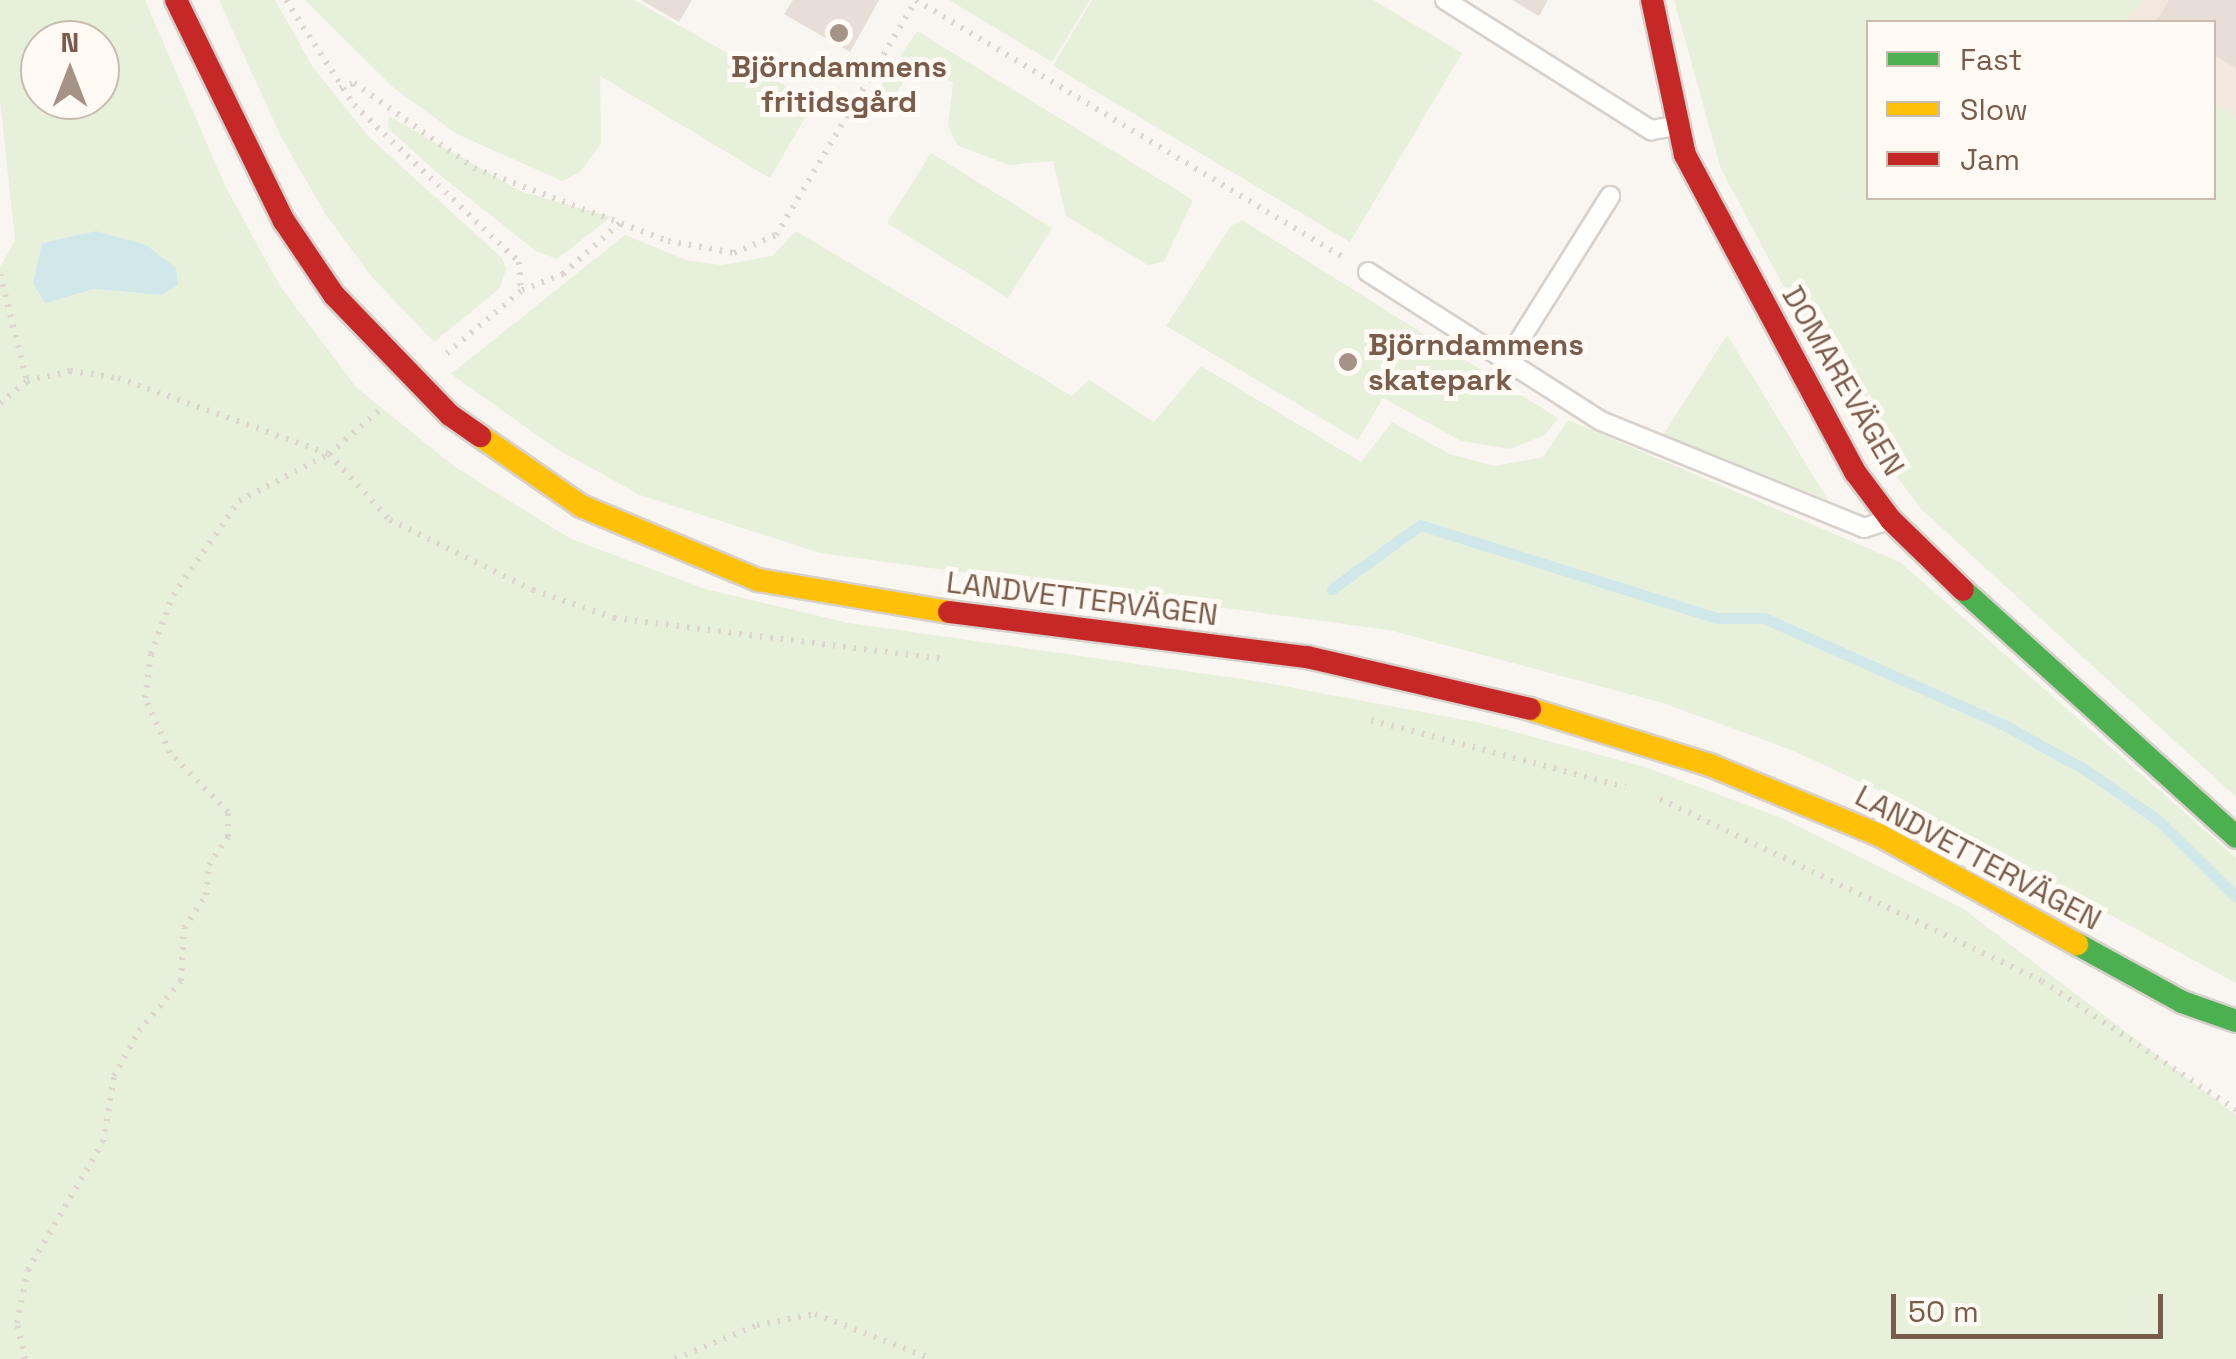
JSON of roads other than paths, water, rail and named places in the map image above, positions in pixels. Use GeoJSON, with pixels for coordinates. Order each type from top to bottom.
{"type":"FeatureCollection","features":[{"type":"Feature","properties":{"kind":"street","name":"LANDVETTERVÄGEN"},"geometry":{"type":"LineString","coordinates":[[176,0],[243,144],[334,295],[450,416],[581,506],[758,580],[974,616],[1306,657],[1404,676],[1608,732],[1710,765],[1881,836],[2182,1002],[2236,1046]]}},
{"type":"Feature","properties":{"kind":"street","name":"DOMAREVÄGEN"},"geometry":{"type":"LineString","coordinates":[[1652,0],[1676,126],[1794,361],[1855,472],[1891,520],[2185,798],[2236,837]]}},
{"type":"Feature","properties":{"kind":"street","name":"LANDVETTERVÄGEN"},"geometry":{"type":"LineString","coordinates":[[2182,1002],[2236,1020]]}},
{"type":"Feature","properties":{"kind":"lane"},"geometry":{"type":"LineString","coordinates":[[1445,0],[1651,130],[1676,126]]}},
{"type":"Feature","properties":{"kind":"lane"},"geometry":{"type":"LineString","coordinates":[[1506,362],[1610,196]]}},
{"type":"Feature","properties":{"kind":"lane"},"geometry":{"type":"LineString","coordinates":[[1368,272],[1602,421],[1864,528],[1891,520]]}},
{"type":"Feature","properties":{"kind":"water"},"geometry":{"type":"Polygon","coordinates":[[[96,231],[146,245],[176,268],[178,285],[161,295],[94,289],[45,303],[33,283],[42,243],[96,231]]]}},
{"type":"Feature","properties":{"kind":"waterway"},"geometry":{"type":"LineString","coordinates":[[1332,589],[1420,525],[1717,618],[1764,618],[2002,724],[2084,769],[2159,821],[2236,897]]}},
{"type":"Feature","properties":{"kind":"place","name":"Björndammens fritidsgård"},"geometry":{"type":"Point","coordinates":[839,33]}},
{"type":"Feature","properties":{"kind":"place","name":"Björndammens skatepark"},"geometry":{"type":"Point","coordinates":[1348,362]}}]}
